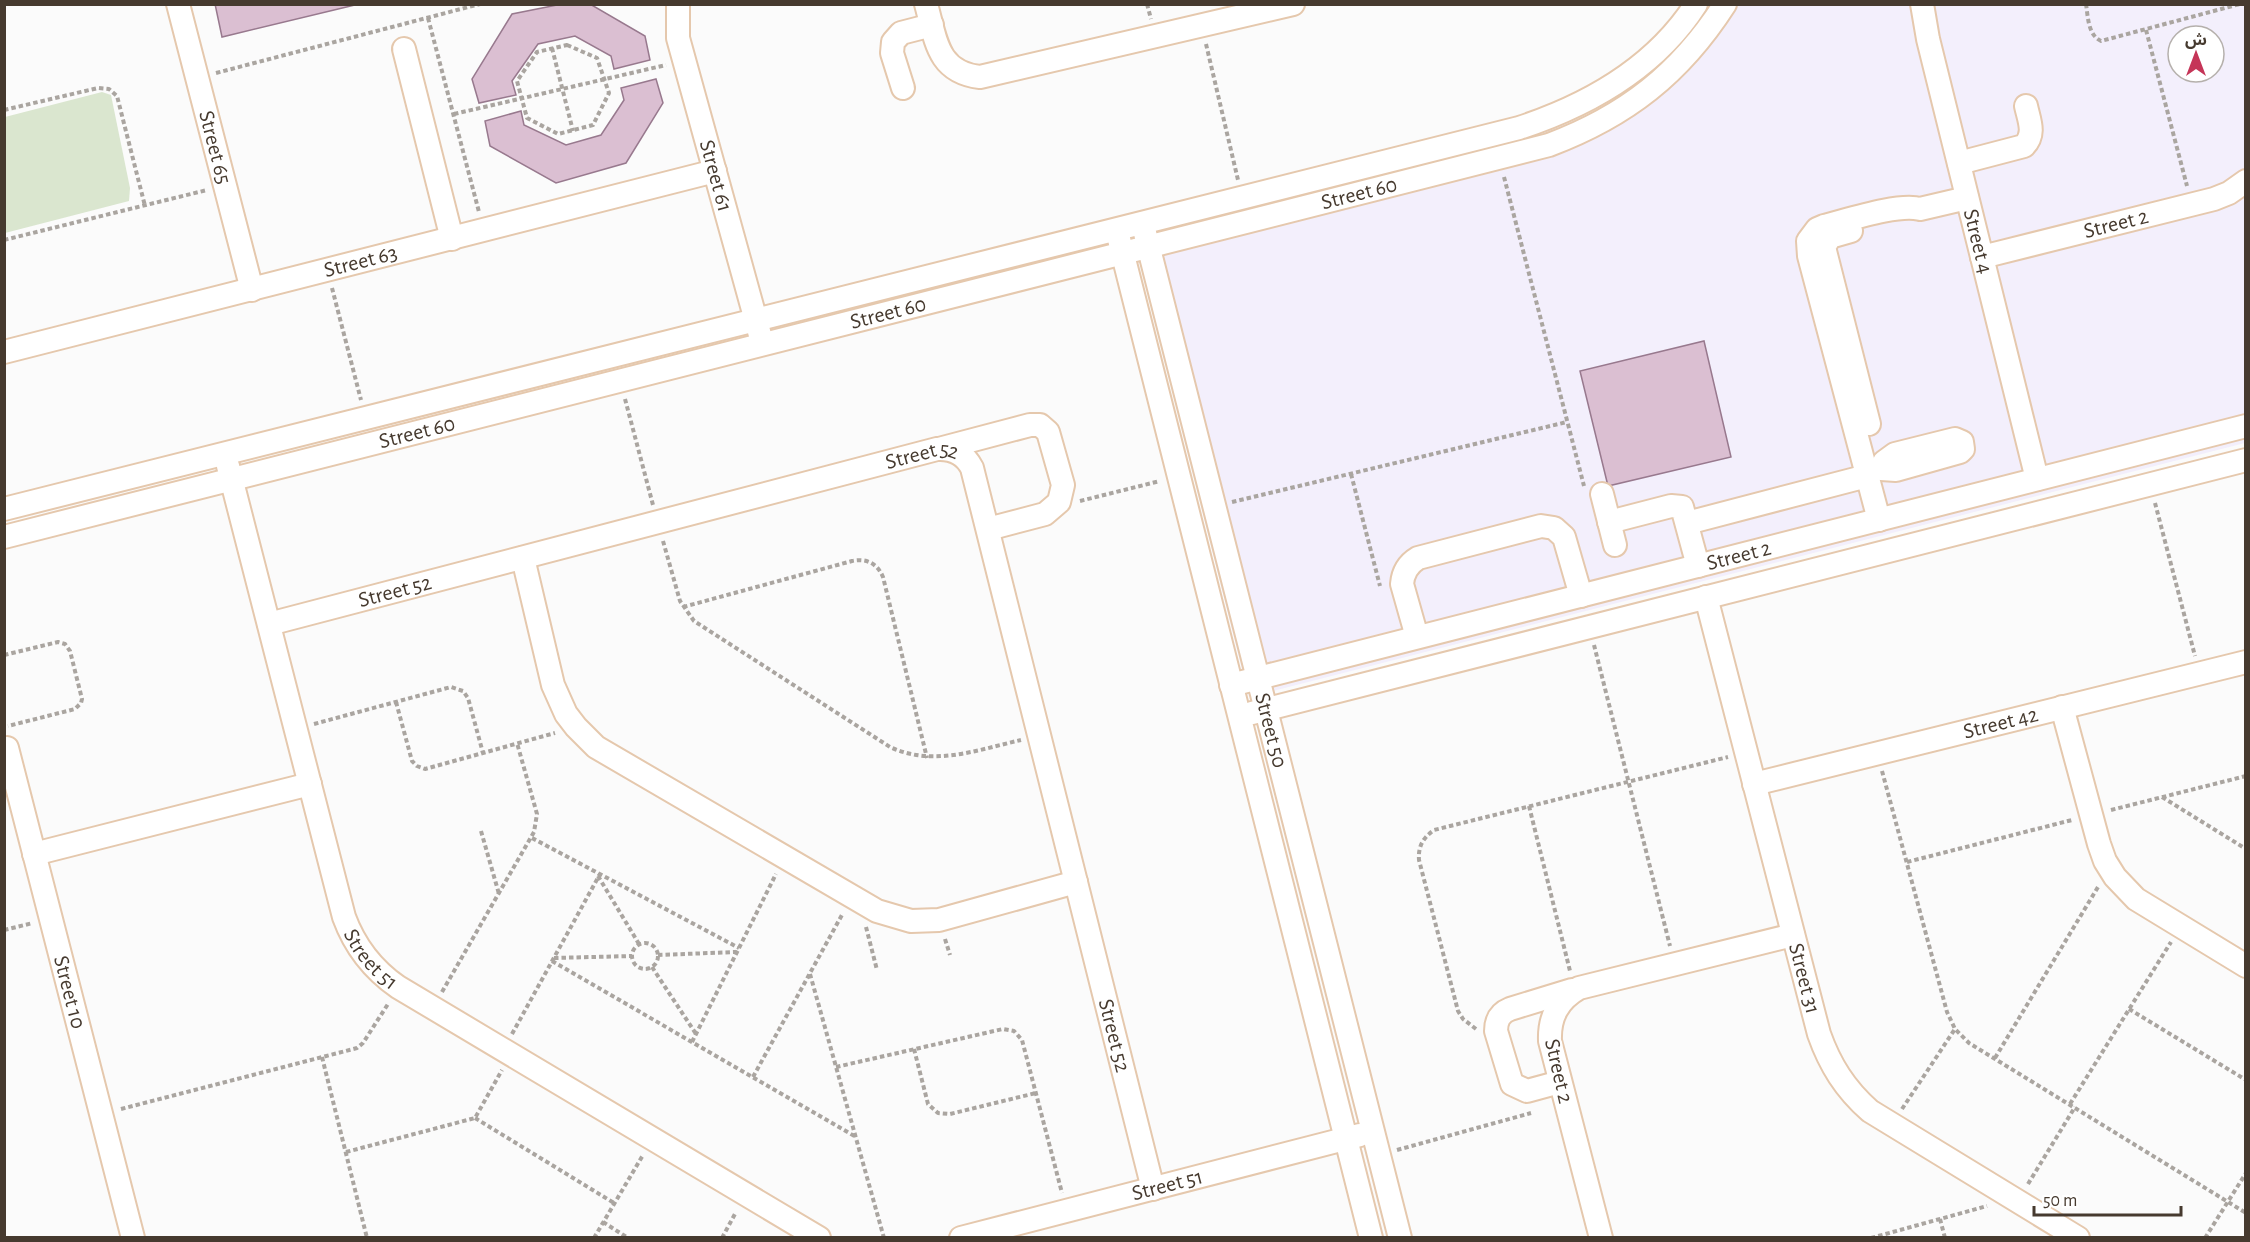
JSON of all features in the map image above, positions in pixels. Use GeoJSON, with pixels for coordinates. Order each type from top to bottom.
{"type":"FeatureCollection","features":[{"type":"Feature","properties":{"kind":"street","name":"Street 65"},"geometry":{"type":"LineString","coordinates":[[178,4],[252,290]]}},
{"type":"Feature","properties":{"kind":"street","name":"Street 61"},"geometry":{"type":"LineString","coordinates":[[678,4],[678,39],[763,345]]}},
{"type":"Feature","properties":{"kind":"street"},"geometry":{"type":"LineString","coordinates":[[903,88],[892,53],[893,42],[901,33],[929,15],[937,47],[949,65],[958,72],[980,77],[1293,4]]}},
{"type":"Feature","properties":{"kind":"street","name":"Street 60"},"geometry":{"type":"LineString","coordinates":[[4,509],[1519,128],[1562,113],[1606,89],[1647,60],[1679,27],[1696,4]]}},
{"type":"Feature","properties":{"kind":"street","name":"Street 60"},"geometry":{"type":"LineString","coordinates":[[4,537],[1500,159],[1573,136],[1618,113],[1660,82],[1678,65],[1706,33],[1725,4]]}},
{"type":"Feature","properties":{"kind":"street","name":"Street 4"},"geometry":{"type":"LineString","coordinates":[[1922,4],[1928,39],[2037,479]]}},
{"type":"Feature","properties":{"kind":"street"},"geometry":{"type":"LineString","coordinates":[[404,49],[452,239]]}},
{"type":"Feature","properties":{"kind":"street"},"geometry":{"type":"LineString","coordinates":[[1959,163],[2025,146],[2032,131],[2026,106]]}},
{"type":"Feature","properties":{"kind":"street","name":"Street 63"},"geometry":{"type":"LineString","coordinates":[[4,352],[715,171]]}},
{"type":"Feature","properties":{"kind":"street","name":"Street 2"},"geometry":{"type":"LineString","coordinates":[[1982,257],[2192,205],[2229,193],[2246,181]]}},
{"type":"Feature","properties":{"kind":"street"},"geometry":{"type":"LineString","coordinates":[[1886,518],[1871,472],[1825,253],[1819,238],[1902,219],[1920,209],[1968,198]]}},
{"type":"Feature","properties":{"kind":"street","name":"Street 50"},"geometry":{"type":"LineString","coordinates":[[1143,222],[1400,1238]]}},
{"type":"Feature","properties":{"kind":"street","name":"Street 50"},"geometry":{"type":"LineString","coordinates":[[1116,229],[1371,1238]]}},
{"type":"Feature","properties":{"kind":"street"},"geometry":{"type":"LineString","coordinates":[[937,449],[1030,425],[1040,425],[1048,432],[1063,485],[1056,507],[1045,514],[988,529]]}},
{"type":"Feature","properties":{"kind":"street","name":"Street 2"},"geometry":{"type":"LineString","coordinates":[[1231,685],[2246,426]]}},
{"type":"Feature","properties":{"kind":"street","name":"Street 52"},"geometry":{"type":"LineString","coordinates":[[269,624],[937,449],[951,450],[968,461],[972,468],[1153,1189]]}},
{"type":"Feature","properties":{"kind":"street","name":"Street 51"},"geometry":{"type":"LineString","coordinates":[[225,453],[349,931],[356,945],[375,969],[398,987],[819,1238]]}},
{"type":"Feature","properties":{"kind":"street","name":"Street 2"},"geometry":{"type":"LineString","coordinates":[[1239,716],[2246,460]]}},
{"type":"Feature","properties":{"kind":"street"},"geometry":{"type":"LineString","coordinates":[[1687,523],[1871,472]]}},
{"type":"Feature","properties":{"kind":"street"},"geometry":{"type":"LineString","coordinates":[[1593,491],[1609,522],[1615,545]]}},
{"type":"Feature","properties":{"kind":"street"},"geometry":{"type":"LineString","coordinates":[[1609,522],[1677,506],[1682,507],[1699,566]]}},
{"type":"Feature","properties":{"kind":"street"},"geometry":{"type":"LineString","coordinates":[[1418,637],[1402,584],[1405,571],[1413,562],[1541,526],[1554,528],[1564,537],[1581,596]]}},
{"type":"Feature","properties":{"kind":"street"},"geometry":{"type":"LineString","coordinates":[[523,558],[553,685],[566,714],[596,747],[856,899],[893,917],[911,921],[932,921],[953,917],[1076,882]]}},
{"type":"Feature","properties":{"kind":"street"},"geometry":{"type":"LineString","coordinates":[[1720,565],[1727,576],[1727,582],[1705,597],[1680,596],[1675,586],[1677,576],[1699,566],[1720,565]]}},
{"type":"Feature","properties":{"kind":"street","name":"Street 31"},"geometry":{"type":"LineString","coordinates":[[1705,597],[1819,1034],[1836,1073],[1870,1111],[2078,1238]]}},
{"type":"Feature","properties":{"kind":"street","name":"Street 42"},"geometry":{"type":"LineString","coordinates":[[1754,784],[2246,662]]}},
{"type":"Feature","properties":{"kind":"street"},"geometry":{"type":"LineString","coordinates":[[2062,707],[2099,844],[2109,869],[2136,899],[2246,966]]}},
{"type":"Feature","properties":{"kind":"street","name":"Street 10"},"geometry":{"type":"LineString","coordinates":[[6,737],[34,854],[134,1238]]}},
{"type":"Feature","properties":{"kind":"street"},"geometry":{"type":"LineString","coordinates":[[34,854],[310,784]]}},
{"type":"Feature","properties":{"kind":"street","name":"Street 2"},"geometry":{"type":"LineString","coordinates":[[1601,1238],[1550,1041],[1551,1021],[1560,1002],[1577,989],[1793,935]]}},
{"type":"Feature","properties":{"kind":"street"},"geometry":{"type":"LineString","coordinates":[[1560,1082],[1527,1091],[1512,1084],[1496,1031],[1498,1018],[1505,1011],[1577,989]]}},
{"type":"Feature","properties":{"kind":"street","name":"Street 51"},"geometry":{"type":"LineString","coordinates":[[961,1238],[1002,1232],[1067,1211],[1373,1132]]}},
{"type":"Feature","properties":{"kind":"path"},"geometry":{"type":"LineString","coordinates":[[197,77],[480,4]]}},
{"type":"Feature","properties":{"kind":"path"},"geometry":{"type":"LineString","coordinates":[[2086,4],[2091,32],[2098,40],[2146,30],[2240,4]]}},
{"type":"Feature","properties":{"kind":"path"},"geometry":{"type":"LineString","coordinates":[[429,18],[484,231]]}},
{"type":"Feature","properties":{"kind":"path"},"geometry":{"type":"LineString","coordinates":[[1202,26],[1242,197]]}},
{"type":"Feature","properties":{"kind":"path"},"geometry":{"type":"LineString","coordinates":[[2146,30],[2192,205]]}},
{"type":"Feature","properties":{"kind":"path"},"geometry":{"type":"LineString","coordinates":[[567,45],[595,57],[609,93],[590,126],[558,135],[528,120],[518,78],[537,52],[552,48],[567,45]]}},
{"type":"Feature","properties":{"kind":"path"},"geometry":{"type":"LineString","coordinates":[[552,48],[573,131]]}},
{"type":"Feature","properties":{"kind":"path"},"geometry":{"type":"LineString","coordinates":[[453,114],[684,61]]}},
{"type":"Feature","properties":{"kind":"path"},"geometry":{"type":"LineString","coordinates":[[4,110],[98,88],[109,89],[117,96],[145,206]]}},
{"type":"Feature","properties":{"kind":"path"},"geometry":{"type":"LineString","coordinates":[[1500,159],[1567,422],[1593,491]]}},
{"type":"Feature","properties":{"kind":"path"},"geometry":{"type":"LineString","coordinates":[[4,240],[225,186]]}},
{"type":"Feature","properties":{"kind":"path"},"geometry":{"type":"LineString","coordinates":[[327,271],[366,418]]}},
{"type":"Feature","properties":{"kind":"path"},"geometry":{"type":"LineString","coordinates":[[621,381],[677,594],[683,607],[694,621],[901,752],[927,758],[942,757],[1039,736]]}},
{"type":"Feature","properties":{"kind":"path"},"geometry":{"type":"LineString","coordinates":[[1215,506],[1567,422]]}},
{"type":"Feature","properties":{"kind":"path"},"geometry":{"type":"LineString","coordinates":[[1351,474],[1380,587]]}},
{"type":"Feature","properties":{"kind":"path"},"geometry":{"type":"LineString","coordinates":[[1056,507],[1178,476]]}},
{"type":"Feature","properties":{"kind":"path"},"geometry":{"type":"LineString","coordinates":[[2150,484],[2199,674]]}},
{"type":"Feature","properties":{"kind":"path"},"geometry":{"type":"LineString","coordinates":[[683,607],[852,561],[866,560],[873,563],[883,577],[927,758]]}},
{"type":"Feature","properties":{"kind":"path"},"geometry":{"type":"LineString","coordinates":[[1589,627],[1675,964]]}},
{"type":"Feature","properties":{"kind":"path"},"geometry":{"type":"LineString","coordinates":[[4,655],[58,642],[65,644],[70,651],[82,699],[75,709],[6,737]]}},
{"type":"Feature","properties":{"kind":"path"},"geometry":{"type":"LineString","coordinates":[[296,729],[451,687],[457,688],[468,698],[483,753]]}},
{"type":"Feature","properties":{"kind":"path"},"geometry":{"type":"LineString","coordinates":[[396,702],[412,761],[425,769],[576,727]]}},
{"type":"Feature","properties":{"kind":"path"},"geometry":{"type":"LineString","coordinates":[[433,1008],[532,838],[537,814],[518,743]]}},
{"type":"Feature","properties":{"kind":"path"},"geometry":{"type":"LineString","coordinates":[[1496,1031],[1478,1030],[1470,1026],[1458,1011],[1419,860],[1418,852],[1424,839],[1434,830],[1746,752]]}},
{"type":"Feature","properties":{"kind":"path"},"geometry":{"type":"LineString","coordinates":[[1877,753],[1947,1012],[1955,1029],[1969,1043],[2246,1213]]}},
{"type":"Feature","properties":{"kind":"path"},"geometry":{"type":"LineString","coordinates":[[2162,797],[2246,849]]}},
{"type":"Feature","properties":{"kind":"path"},"geometry":{"type":"LineString","coordinates":[[1529,806],[1577,989]]}},
{"type":"Feature","properties":{"kind":"path"},"geometry":{"type":"LineString","coordinates":[[481,831],[499,894]]}},
{"type":"Feature","properties":{"kind":"path"},"geometry":{"type":"LineString","coordinates":[[532,838],[737,950]]}},
{"type":"Feature","properties":{"kind":"path"},"geometry":{"type":"LineString","coordinates":[[692,1042],[784,857]]}},
{"type":"Feature","properties":{"kind":"path"},"geometry":{"type":"LineString","coordinates":[[1995,1059],[2109,869]]}},
{"type":"Feature","properties":{"kind":"path"},"geometry":{"type":"LineString","coordinates":[[599,875],[639,944]]}},
{"type":"Feature","properties":{"kind":"path"},"geometry":{"type":"LineString","coordinates":[[475,1118],[553,959],[599,875]]}},
{"type":"Feature","properties":{"kind":"path"},"geometry":{"type":"LineString","coordinates":[[856,899],[877,970]]}},
{"type":"Feature","properties":{"kind":"path"},"geometry":{"type":"LineString","coordinates":[[753,1078],[810,974],[856,899]]}},
{"type":"Feature","properties":{"kind":"path"},"geometry":{"type":"LineString","coordinates":[[4,930],[51,918]]}},
{"type":"Feature","properties":{"kind":"path"},"geometry":{"type":"LineString","coordinates":[[2070,1104],[2181,927]]}},
{"type":"Feature","properties":{"kind":"path"},"geometry":{"type":"LineString","coordinates":[[652,967],[639,967],[633,960],[635,947],[639,944],[651,944],[658,955]]}},
{"type":"Feature","properties":{"kind":"path"},"geometry":{"type":"LineString","coordinates":[[658,955],[737,950]]}},
{"type":"Feature","properties":{"kind":"path"},"geometry":{"type":"LineString","coordinates":[[652,967],[658,955]]}},
{"type":"Feature","properties":{"kind":"path"},"geometry":{"type":"LineString","coordinates":[[553,959],[632,956]]}},
{"type":"Feature","properties":{"kind":"path"},"geometry":{"type":"LineString","coordinates":[[553,959],[856,1137]]}},
{"type":"Feature","properties":{"kind":"path"},"geometry":{"type":"LineString","coordinates":[[652,967],[696,1034]]}},
{"type":"Feature","properties":{"kind":"path"},"geometry":{"type":"LineString","coordinates":[[810,974],[884,1238]]}},
{"type":"Feature","properties":{"kind":"path"},"geometry":{"type":"LineString","coordinates":[[103,1114],[361,1046],[398,987]]}},
{"type":"Feature","properties":{"kind":"path"},"geometry":{"type":"LineString","coordinates":[[2129,1009],[2246,1080]]}},
{"type":"Feature","properties":{"kind":"path"},"geometry":{"type":"LineString","coordinates":[[836,1067],[1008,1029],[1014,1031],[1022,1040],[1067,1211]]}},
{"type":"Feature","properties":{"kind":"path"},"geometry":{"type":"LineString","coordinates":[[1892,1124],[1955,1029]]}},
{"type":"Feature","properties":{"kind":"path"},"geometry":{"type":"LineString","coordinates":[[914,1049],[928,1104],[938,1113],[950,1114],[1036,1093]]}},
{"type":"Feature","properties":{"kind":"path"},"geometry":{"type":"LineString","coordinates":[[322,1057],[367,1238]]}},
{"type":"Feature","properties":{"kind":"path"},"geometry":{"type":"LineString","coordinates":[[1871,1238],[2015,1200],[2075,1107]]}},
{"type":"Feature","properties":{"kind":"path"},"geometry":{"type":"LineString","coordinates":[[1379,1155],[1533,1112]]}},
{"type":"Feature","properties":{"kind":"path"},"geometry":{"type":"LineString","coordinates":[[346,1152],[475,1118],[615,1203]]}},
{"type":"Feature","properties":{"kind":"path"},"geometry":{"type":"LineString","coordinates":[[594,1238],[652,1139]]}},
{"type":"Feature","properties":{"kind":"path"},"geometry":{"type":"LineString","coordinates":[[2205,1238],[2246,1173]]}},
{"type":"Feature","properties":{"kind":"path"},"geometry":{"type":"LineString","coordinates":[[722,1238],[746,1195]]}},
{"type":"Feature","properties":{"kind":"path"},"geometry":{"type":"LineString","coordinates":[[1940,1219],[1946,1238]]}},
{"type":"Feature","properties":{"kind":"path"},"geometry":{"type":"LineString","coordinates":[[603,1222],[627,1238]]}},
{"type":"Feature","properties":{"kind":"shaded area"},"geometry":{"type":"Polygon","coordinates":[[[1711,5],[2245,5],[2245,443],[1249,697],[1134,239],[1535,135],[1591,113],[1638,83],[1676,50],[1711,5]]]}},
{"type":"Feature","properties":{"kind":"green space"},"geometry":{"type":"Polygon","coordinates":[[[102,92],[111,95],[130,188],[129,201],[5,233],[5,117],[102,92]]]}},
{"type":"Feature","properties":{"kind":"building"},"geometry":{"type":"Polygon","coordinates":[[[215,4],[359,4],[222,37],[215,4]]]}},
{"type":"Feature","properties":{"kind":"building"},"geometry":{"type":"Polygon","coordinates":[[[562,4],[590,4],[645,36],[650,60],[614,69],[611,56],[575,36],[538,44],[512,81],[516,95],[479,103],[472,79],[512,14],[562,4]]]}},
{"type":"Feature","properties":{"kind":"building"},"geometry":{"type":"Polygon","coordinates":[[[656,79],[663,103],[626,163],[556,183],[490,146],[485,121],[521,111],[524,125],[566,145],[601,135],[624,100],[621,88],[656,79]]]}},
{"type":"Feature","properties":{"kind":"building"},"geometry":{"type":"Polygon","coordinates":[[[1704,341],[1731,457],[1608,486],[1580,371],[1704,341]]]}}]}
